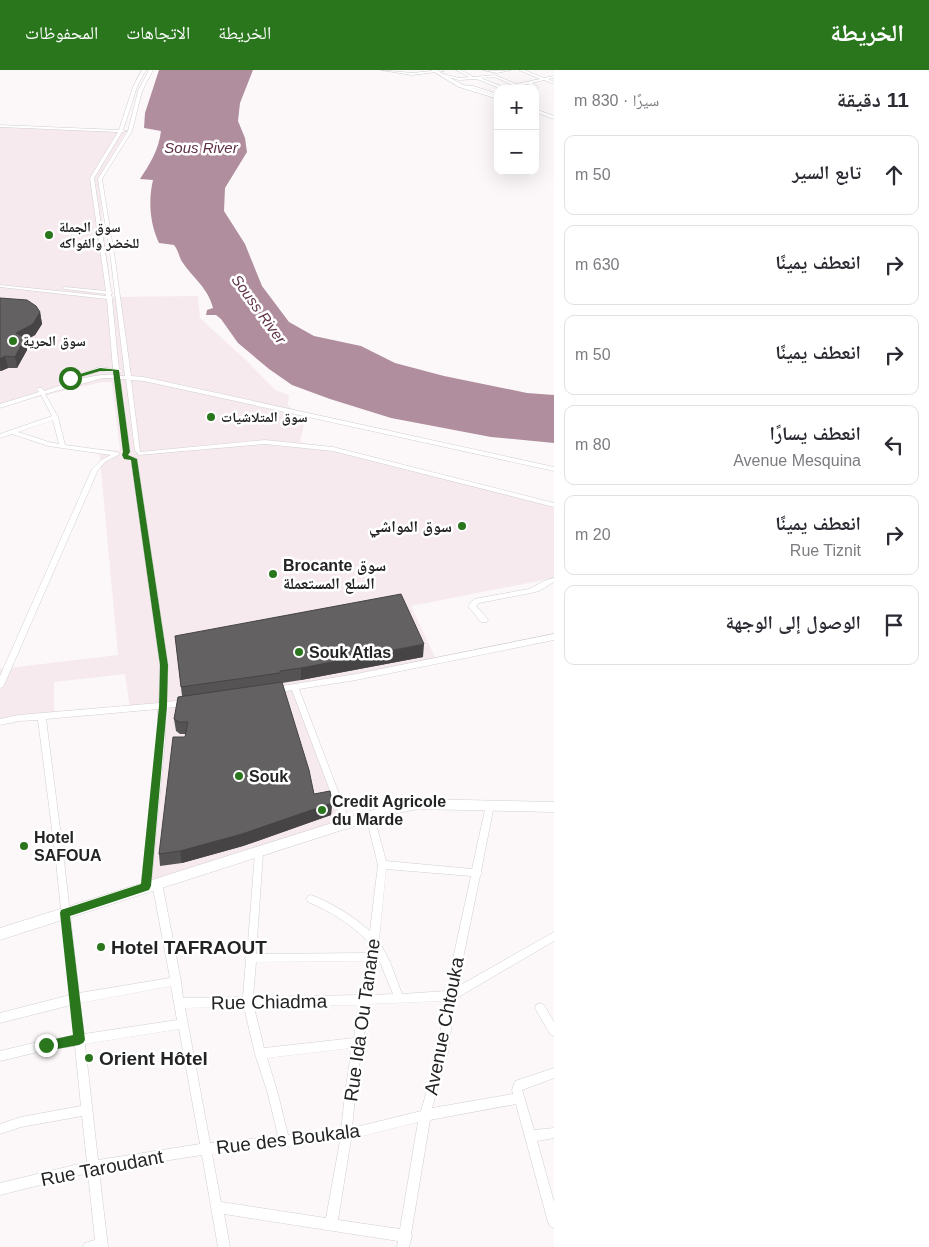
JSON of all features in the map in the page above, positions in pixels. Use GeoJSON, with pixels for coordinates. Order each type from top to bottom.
{"type":"FeatureCollection","features":[{"type":"Feature","properties":{"kind":"street"},"geometry":{"type":"LineString","coordinates":[[144,70],[135,87],[121,132],[92,178],[127,457],[265,442],[308,446],[333,450],[554,505]]}},
{"type":"Feature","properties":{"kind":"street"},"geometry":{"type":"LineString","coordinates":[[151,70],[140,91],[129,133],[100,181],[118,296],[164,665],[152,885],[176,981],[204,1149],[224,1247]]}},
{"type":"Feature","properties":{"kind":"street"},"geometry":{"type":"LineString","coordinates":[[383,70],[402,74],[449,70]]}},
{"type":"Feature","properties":{"kind":"street"},"geometry":{"type":"LineString","coordinates":[[458,70],[494,86]]}},
{"type":"Feature","properties":{"kind":"street"},"geometry":{"type":"LineString","coordinates":[[485,70],[497,72],[509,70]]}},
{"type":"Feature","properties":{"kind":"street"},"geometry":{"type":"LineString","coordinates":[[522,70],[554,83]]}},
{"type":"Feature","properties":{"kind":"street"},"geometry":{"type":"LineString","coordinates":[[436,72],[459,79],[495,76],[515,85],[554,77]]}},
{"type":"Feature","properties":{"kind":"street"},"geometry":{"type":"LineString","coordinates":[[436,72],[461,86],[494,95]]}},
{"type":"Feature","properties":{"kind":"street"},"geometry":{"type":"LineString","coordinates":[[528,82],[534,85]]}},
{"type":"Feature","properties":{"kind":"street"},"geometry":{"type":"LineString","coordinates":[[461,86],[473,87],[494,95]]}},
{"type":"Feature","properties":{"kind":"street"},"geometry":{"type":"LineString","coordinates":[[487,92],[494,90]]}},
{"type":"Feature","properties":{"kind":"street"},"geometry":{"type":"LineString","coordinates":[[539,112],[554,118]]}},
{"type":"Feature","properties":{"kind":"street"},"geometry":{"type":"LineString","coordinates":[[0,127],[129,133]]}},
{"type":"Feature","properties":{"kind":"street"},"geometry":{"type":"LineString","coordinates":[[0,281],[108,295]]}},
{"type":"Feature","properties":{"kind":"street"},"geometry":{"type":"LineString","coordinates":[[0,286],[118,296]]}},
{"type":"Feature","properties":{"kind":"street"},"geometry":{"type":"LineString","coordinates":[[0,406],[100,369],[115,361]]}},
{"type":"Feature","properties":{"kind":"street"},"geometry":{"type":"LineString","coordinates":[[100,369],[554,469]]}},
{"type":"Feature","properties":{"kind":"street"},"geometry":{"type":"LineString","coordinates":[[0,401],[116,373]]}},
{"type":"Feature","properties":{"kind":"street"},"geometry":{"type":"LineString","coordinates":[[42,390],[55,417],[63,447]]}},
{"type":"Feature","properties":{"kind":"street"},"geometry":{"type":"LineString","coordinates":[[0,436],[55,417]]}},
{"type":"Feature","properties":{"kind":"street"},"geometry":{"type":"LineString","coordinates":[[12,432],[63,447],[117,454],[126,453]]}},
{"type":"Feature","properties":{"kind":"street"},"geometry":{"type":"LineString","coordinates":[[0,685],[95,469],[103,461],[117,454]]}},
{"type":"Feature","properties":{"kind":"street"},"geometry":{"type":"LineString","coordinates":[[484,620],[472,606],[477,601],[537,589],[544,582],[554,580]]}},
{"type":"Feature","properties":{"kind":"street"},"geometry":{"type":"LineString","coordinates":[[267,692],[296,688],[554,637]]}},
{"type":"Feature","properties":{"kind":"street"},"geometry":{"type":"LineString","coordinates":[[296,688],[347,825]]}},
{"type":"Feature","properties":{"kind":"street"},"geometry":{"type":"LineString","coordinates":[[0,722],[20,718],[191,702]]}},
{"type":"Feature","properties":{"kind":"street"},"geometry":{"type":"LineString","coordinates":[[42,717],[101,1246],[89,1247]]}},
{"type":"Feature","properties":{"kind":"street"},"geometry":{"type":"LineString","coordinates":[[0,934],[347,825],[392,809],[418,804],[554,807]]}},
{"type":"Feature","properties":{"kind":"street","name":"Avenue Chtouka"},"geometry":{"type":"LineString","coordinates":[[407,1244],[425,1115],[443,1052],[450,996],[490,805]]}},
{"type":"Feature","properties":{"kind":"street","name":"Rue Ida Ou Tanane"},"geometry":{"type":"LineString","coordinates":[[331,1225],[374,941],[382,865],[370,816]]}},
{"type":"Feature","properties":{"kind":"street"},"geometry":{"type":"LineString","coordinates":[[259,853],[248,1002],[260,1054],[273,1094],[284,1140]]}},
{"type":"Feature","properties":{"kind":"street"},"geometry":{"type":"LineString","coordinates":[[382,865],[477,873]]}},
{"type":"Feature","properties":{"kind":"street"},"geometry":{"type":"LineString","coordinates":[[311,899],[327,905],[374,941],[399,998]]}},
{"type":"Feature","properties":{"kind":"street","name":"Rue Chiadma"},"geometry":{"type":"LineString","coordinates":[[179,1003],[364,1000],[450,996],[554,936]]}},
{"type":"Feature","properties":{"kind":"street"},"geometry":{"type":"LineString","coordinates":[[250,958],[371,957]]}},
{"type":"Feature","properties":{"kind":"street"},"geometry":{"type":"LineString","coordinates":[[0,1018],[74,999],[176,981]]}},
{"type":"Feature","properties":{"kind":"street"},"geometry":{"type":"LineString","coordinates":[[540,1008],[554,1031]]}},
{"type":"Feature","properties":{"kind":"street"},"geometry":{"type":"LineString","coordinates":[[0,1056],[79,1040],[182,1024]]}},
{"type":"Feature","properties":{"kind":"street"},"geometry":{"type":"LineString","coordinates":[[260,1054],[358,1042]]}},
{"type":"Feature","properties":{"kind":"street"},"geometry":{"type":"LineString","coordinates":[[554,1073],[519,1085],[518,1098],[531,1136],[554,1222]]}},
{"type":"Feature","properties":{"kind":"street","name":"Rue des Boukala"},"geometry":{"type":"LineString","coordinates":[[204,1149],[346,1135],[425,1115],[518,1098]]}},
{"type":"Feature","properties":{"kind":"street"},"geometry":{"type":"LineString","coordinates":[[0,1129],[21,1122],[87,1110]]}},
{"type":"Feature","properties":{"kind":"street"},"geometry":{"type":"LineString","coordinates":[[531,1136],[554,1133]]}},
{"type":"Feature","properties":{"kind":"street","name":"Rue Taroudant"},"geometry":{"type":"LineString","coordinates":[[0,1189],[93,1166],[204,1149]]}},
{"type":"Feature","properties":{"kind":"street"},"geometry":{"type":"LineString","coordinates":[[216,1207],[331,1225],[407,1244]]}},
{"type":"Feature","properties":{"kind":"shaded area"},"geometry":{"type":"Polygon","coordinates":[[[0,127],[126,132],[98,179],[112,297],[198,296],[200,318],[248,362],[275,390],[289,395],[288,405],[305,420],[300,442],[554,506],[554,578],[411,606],[436,659],[299,687],[347,825],[146,886],[169,702],[130,709],[125,674],[54,682],[54,713],[0,719],[0,669],[118,655],[99,449],[120,451],[112,382],[102,382],[0,406],[0,127]]]}},
{"type":"Feature","properties":{"kind":"water","name":"Sous River"},"geometry":{"type":"Polygon","coordinates":[[[159,70],[253,70],[240,103],[238,121],[245,138],[247,152],[225,188],[224,211],[245,244],[262,286],[289,322],[314,336],[361,346],[395,363],[444,376],[527,393],[554,395],[554,443],[491,437],[391,418],[330,399],[292,385],[238,343],[221,319],[216,315],[206,315],[207,310],[213,308],[208,295],[183,263],[174,245],[159,243],[156,236],[151,212],[153,180],[140,179],[154,156],[160,138],[161,131],[144,128],[145,113],[159,70]]]}},
{"type":"Feature","properties":{"kind":"building","name":"سوق الحرية"},"geometry":{"type":"Polygon","coordinates":[[[0,298],[27,300],[36,306],[40,312],[33,324],[16,333],[25,338],[15,357],[5,356],[0,359],[0,298]]]}},
{"type":"Feature","properties":{"kind":"building","name":"Souk Atlas"},"geometry":{"type":"Polygon","coordinates":[[[401,594],[424,644],[280,671],[280,673],[181,687],[175,636],[401,594]]]}},
{"type":"Feature","properties":{"kind":"building","name":"Souk"},"geometry":{"type":"Polygon","coordinates":[[[282,682],[309,770],[314,794],[330,791],[332,803],[242,834],[180,851],[159,854],[173,737],[185,737],[188,722],[179,722],[174,719],[178,697],[282,682]]]}},
{"type":"Feature","properties":{"kind":"place","name":"سوق الجملة للخضر والفواكه"},"geometry":{"type":"Point","coordinates":[49,235]}},
{"type":"Feature","properties":{"kind":"place","name":"سوق الحرية"},"geometry":{"type":"Point","coordinates":[13,341]}},
{"type":"Feature","properties":{"kind":"place","name":"سوق المتلاشيات"},"geometry":{"type":"Point","coordinates":[211,417]}},
{"type":"Feature","properties":{"kind":"place","name":"سوق المواشي"},"geometry":{"type":"Point","coordinates":[462,526]}},
{"type":"Feature","properties":{"kind":"place","name":"Brocante سوق السلع المستعملة"},"geometry":{"type":"Point","coordinates":[273,574]}},
{"type":"Feature","properties":{"kind":"place","name":"Souk Atlas"},"geometry":{"type":"Point","coordinates":[299,652]}},
{"type":"Feature","properties":{"kind":"place","name":"Souk"},"geometry":{"type":"Point","coordinates":[239,776]}},
{"type":"Feature","properties":{"kind":"place","name":"Credit Agricole du Marde"},"geometry":{"type":"Point","coordinates":[322,810]}},
{"type":"Feature","properties":{"kind":"place","name":"Hotel SAFOUA"},"geometry":{"type":"Point","coordinates":[24,846]}},
{"type":"Feature","properties":{"kind":"place","name":"Hotel TAFRAOUT"},"geometry":{"type":"Point","coordinates":[101,947]}},
{"type":"Feature","properties":{"kind":"place","name":"Orient Hôtel"},"geometry":{"type":"Point","coordinates":[89,1058]}},
{"type":"Feature","properties":{"kind":"route"},"geometry":{"type":"LineString","coordinates":[[46,1045],[79,1040],[65,913],[146,886],[163,706],[164,665],[138,500],[134,459],[125,455],[127,452],[116,370],[100,369],[70,378]]}},
{"type":"Feature","properties":{"kind":"water label","name":"Souss River"},"geometry":{"type":"Point","coordinates":[259,309]}}]}
